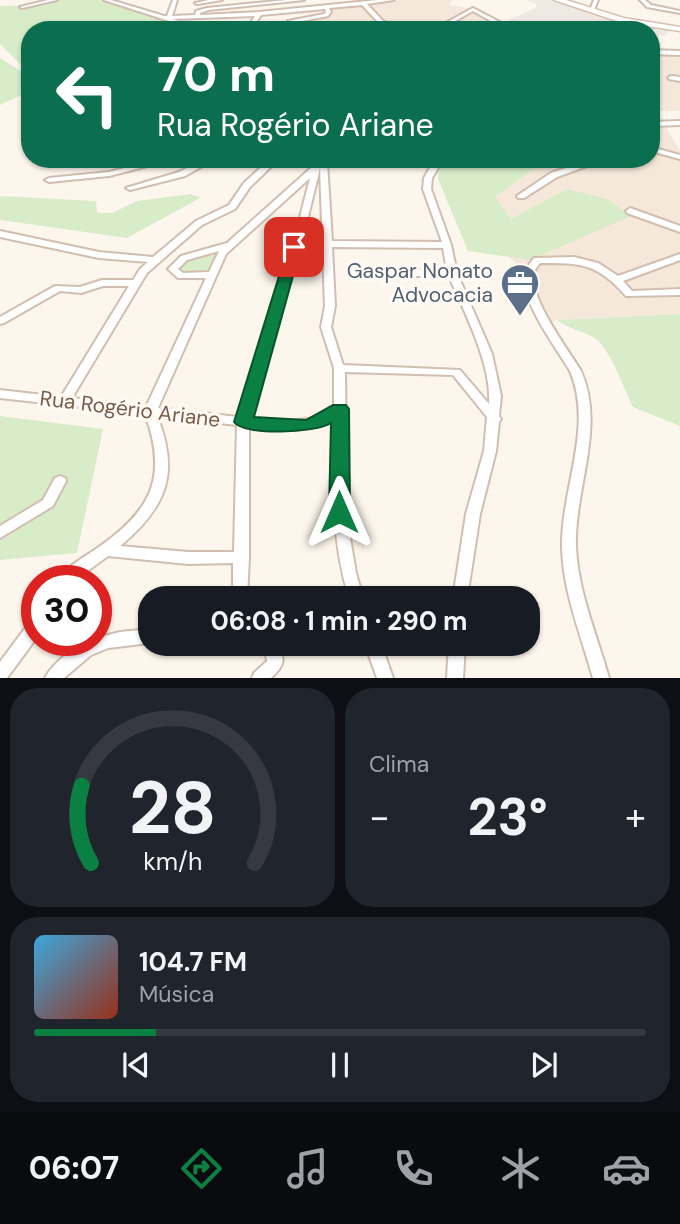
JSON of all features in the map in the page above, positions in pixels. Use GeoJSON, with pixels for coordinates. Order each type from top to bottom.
{"type":"FeatureCollection","features":[{"type":"Feature","properties":{"kind":"main road"},"geometry":{"type":"LineString","coordinates":[[558,0],[631,21]]}},
{"type":"Feature","properties":{"kind":"main road"},"geometry":{"type":"LineString","coordinates":[[660,26],[680,29]]}},
{"type":"Feature","properties":{"kind":"street"},"geometry":{"type":"LineString","coordinates":[[106,0],[180,21]]}},
{"type":"Feature","properties":{"kind":"street"},"geometry":{"type":"LineString","coordinates":[[136,10],[139,0]]}},
{"type":"Feature","properties":{"kind":"street"},"geometry":{"type":"LineString","coordinates":[[166,18],[175,0]]}},
{"type":"Feature","properties":{"kind":"street"},"geometry":{"type":"LineString","coordinates":[[197,3],[220,0]]}},
{"type":"Feature","properties":{"kind":"street"},"geometry":{"type":"LineString","coordinates":[[197,17],[198,12],[207,9],[302,0]]}},
{"type":"Feature","properties":{"kind":"street"},"geometry":{"type":"LineString","coordinates":[[166,18],[259,14],[392,0]]}},
{"type":"Feature","properties":{"kind":"street"},"geometry":{"type":"LineString","coordinates":[[592,10],[596,0]]}},
{"type":"Feature","properties":{"kind":"street"},"geometry":{"type":"LineString","coordinates":[[642,0],[649,6],[680,12]]}},
{"type":"Feature","properties":{"kind":"street"},"geometry":{"type":"LineString","coordinates":[[22,7],[50,1]]}},
{"type":"Feature","properties":{"kind":"street"},"geometry":{"type":"LineString","coordinates":[[364,4],[381,21]]}},
{"type":"Feature","properties":{"kind":"street"},"geometry":{"type":"LineString","coordinates":[[301,21],[326,15],[329,12],[327,8]]}},
{"type":"Feature","properties":{"kind":"street"},"geometry":{"type":"LineString","coordinates":[[451,21],[473,9],[495,21]]}},
{"type":"Feature","properties":{"kind":"street"},"geometry":{"type":"LineString","coordinates":[[254,21],[259,14]]}},
{"type":"Feature","properties":{"kind":"street"},"geometry":{"type":"LineString","coordinates":[[213,21],[218,16]]}},
{"type":"Feature","properties":{"kind":"street"},"geometry":{"type":"LineString","coordinates":[[660,52],[680,53]]}},
{"type":"Feature","properties":{"kind":"street"},"geometry":{"type":"LineString","coordinates":[[671,78],[680,79]]}},
{"type":"Feature","properties":{"kind":"street"},"geometry":{"type":"LineString","coordinates":[[660,123],[680,123]]}},
{"type":"Feature","properties":{"kind":"street"},"geometry":{"type":"LineString","coordinates":[[660,152],[680,157]]}},
{"type":"Feature","properties":{"kind":"street"},"geometry":{"type":"LineString","coordinates":[[49,180],[109,174],[134,168]]}},
{"type":"Feature","properties":{"kind":"street"},"geometry":{"type":"LineString","coordinates":[[130,188],[182,174],[194,168]]}},
{"type":"Feature","properties":{"kind":"street"},"geometry":{"type":"LineString","coordinates":[[65,400],[134,282],[153,260],[199,223],[236,203],[247,185],[265,168]]}},
{"type":"Feature","properties":{"kind":"street"},"geometry":{"type":"LineString","coordinates":[[86,565],[140,518],[162,481],[164,447],[150,412],[210,275],[227,246],[316,168]]}},
{"type":"Feature","properties":{"kind":"street"},"geometry":{"type":"LineString","coordinates":[[241,586],[243,422],[320,168]]}},
{"type":"Feature","properties":{"kind":"street"},"geometry":{"type":"LineString","coordinates":[[322,168],[330,306],[326,327],[339,368],[339,512],[353,586]]}},
{"type":"Feature","properties":{"kind":"street"},"geometry":{"type":"LineString","coordinates":[[435,168],[427,184],[447,245],[452,273],[487,354],[495,396],[490,451],[473,514],[462,586]]}},
{"type":"Feature","properties":{"kind":"street"},"geometry":{"type":"LineString","coordinates":[[521,197],[554,174],[573,168]]}},
{"type":"Feature","properties":{"kind":"street"},"geometry":{"type":"LineString","coordinates":[[630,211],[680,229]]}},
{"type":"Feature","properties":{"kind":"street"},"geometry":{"type":"LineString","coordinates":[[0,234],[75,251],[153,260]]}},
{"type":"Feature","properties":{"kind":"street"},"geometry":{"type":"LineString","coordinates":[[327,244],[447,245]]}},
{"type":"Feature","properties":{"kind":"street"},"geometry":{"type":"LineString","coordinates":[[210,275],[181,276],[173,269],[184,258],[227,246]]}},
{"type":"Feature","properties":{"kind":"street"},"geometry":{"type":"LineString","coordinates":[[168,250],[211,250]]}},
{"type":"Feature","properties":{"kind":"street"},"geometry":{"type":"LineString","coordinates":[[617,280],[680,257]]}},
{"type":"Feature","properties":{"kind":"street"},"geometry":{"type":"LineString","coordinates":[[601,678],[577,593],[569,549],[583,398],[576,371],[545,326],[536,307],[531,275],[537,260],[587,262],[617,280],[625,292],[634,296],[676,293]]}},
{"type":"Feature","properties":{"kind":"street"},"geometry":{"type":"LineString","coordinates":[[391,273],[400,276],[452,273]]}},
{"type":"Feature","properties":{"kind":"street"},"geometry":{"type":"LineString","coordinates":[[0,321],[58,288],[82,290],[102,283],[134,282]]}},
{"type":"Feature","properties":{"kind":"street"},"geometry":{"type":"LineString","coordinates":[[339,368],[456,372],[462,376],[469,391],[495,419]]}},
{"type":"Feature","properties":{"kind":"street","name":"Rua Rogério Ariane"},"geometry":{"type":"LineString","coordinates":[[0,394],[243,422],[306,426],[319,422],[340,409]]}},
{"type":"Feature","properties":{"kind":"street"},"geometry":{"type":"LineString","coordinates":[[0,533],[48,503],[61,481]]}},
{"type":"Feature","properties":{"kind":"street"},"geometry":{"type":"LineString","coordinates":[[106,550],[178,558],[242,557]]}},
{"type":"Feature","properties":{"kind":"street"},"geometry":{"type":"LineString","coordinates":[[53,678],[77,654],[92,645],[109,639],[138,637]]}},
{"type":"Feature","properties":{"kind":"street"},"geometry":{"type":"LineString","coordinates":[[0,675],[21,646]]}},
{"type":"Feature","properties":{"kind":"street"},"geometry":{"type":"LineString","coordinates":[[260,678],[275,664],[274,656]]}},
{"type":"Feature","properties":{"kind":"street"},"geometry":{"type":"LineString","coordinates":[[377,656],[385,678]]}},
{"type":"Feature","properties":{"kind":"street"},"geometry":{"type":"LineString","coordinates":[[455,678],[456,656]]}},
{"type":"Feature","properties":{"kind":"shaded area"},"geometry":{"type":"Polygon","coordinates":[[[400,0],[453,0],[449,5],[480,10],[496,21],[316,21],[332,16],[332,9],[400,0]]]}},
{"type":"Feature","properties":{"kind":"shaded area"},"geometry":{"type":"Polygon","coordinates":[[[526,0],[557,0],[629,21],[508,20],[536,8],[536,4],[526,0]]]}},
{"type":"Feature","properties":{"kind":"shaded area"},"geometry":{"type":"Polygon","coordinates":[[[660,26],[673,28],[665,36],[660,36],[660,26]]]}},
{"type":"Feature","properties":{"kind":"shaded area"},"geometry":{"type":"Polygon","coordinates":[[[660,52],[680,53],[680,111],[660,111],[660,52]]]}},
{"type":"Feature","properties":{"kind":"shaded area"},"geometry":{"type":"Polygon","coordinates":[[[660,116],[680,151],[680,314],[557,320],[545,326],[531,275],[491,243],[495,197],[535,168],[660,168],[660,116]]]}},
{"type":"Feature","properties":{"kind":"green space"},"geometry":{"type":"Polygon","coordinates":[[[60,0],[103,0],[166,21],[21,21],[21,65],[0,44],[0,6],[45,5],[60,0]]]}},
{"type":"Feature","properties":{"kind":"green space"},"geometry":{"type":"Polygon","coordinates":[[[0,58],[21,70],[21,95],[0,105],[0,58]]]}},
{"type":"Feature","properties":{"kind":"green space"},"geometry":{"type":"Polygon","coordinates":[[[437,168],[535,168],[495,197],[511,219],[567,189],[607,199],[631,216],[530,260],[468,251],[438,179],[437,168]]]}},
{"type":"Feature","properties":{"kind":"green space"},"geometry":{"type":"Polygon","coordinates":[[[191,194],[200,198],[127,238],[0,220],[0,196],[96,201],[97,213],[112,213],[137,201],[191,194]]]}},
{"type":"Feature","properties":{"kind":"green space"},"geometry":{"type":"Polygon","coordinates":[[[220,249],[208,273],[177,273],[178,266],[185,260],[220,249]]]}},
{"type":"Feature","properties":{"kind":"green space"},"geometry":{"type":"Polygon","coordinates":[[[680,314],[680,426],[633,407],[612,361],[601,344],[591,336],[557,320],[680,314]]]}},
{"type":"Feature","properties":{"kind":"green space"},"geometry":{"type":"Polygon","coordinates":[[[0,416],[103,429],[77,553],[0,560],[0,416]]]}},
{"type":"Feature","properties":{"kind":"place","name":"Gaspar Nonato Advocacia"},"geometry":{"type":"Point","coordinates":[520,317]}},
{"type":"Feature","properties":{"kind":"route"},"geometry":{"type":"LineString","coordinates":[[294,247],[243,422],[306,426],[328,418],[340,409],[339,512]]}}]}
